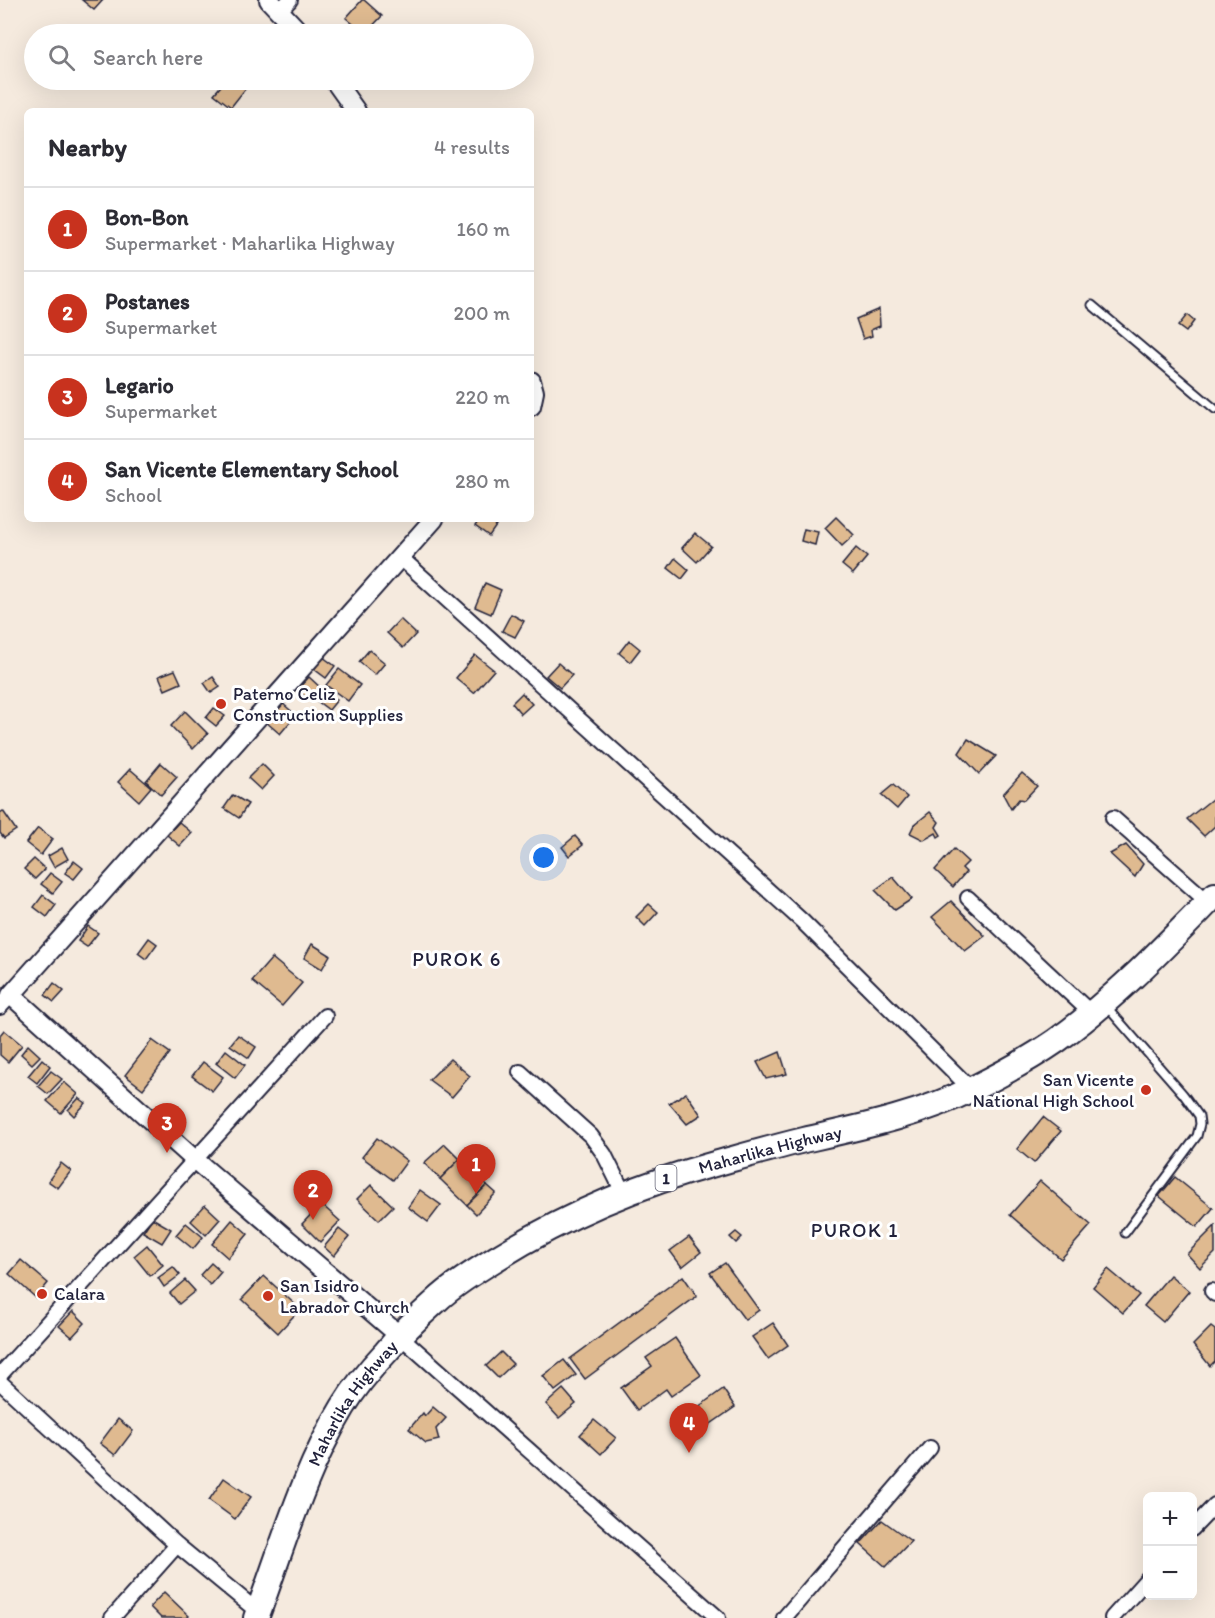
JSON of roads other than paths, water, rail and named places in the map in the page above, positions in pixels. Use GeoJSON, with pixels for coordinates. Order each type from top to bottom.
{"type":"FeatureCollection","features":[{"type":"Feature","properties":{"kind":"highway","name":"Maharlika Highway"},"geometry":{"type":"LineString","coordinates":[[260,1616],[296,1504],[321,1447],[344,1404],[370,1369],[436,1300],[515,1246],[624,1194],[681,1173],[880,1123],[972,1090],[1056,1041],[1097,1008],[1145,964],[1211,898]]}},
{"type":"Feature","properties":{"kind":"street"},"geometry":{"type":"LineString","coordinates":[[279,4],[294,24]]}},
{"type":"Feature","properties":{"kind":"street"},"geometry":{"type":"LineString","coordinates":[[341,90],[353,108]]}},
{"type":"Feature","properties":{"kind":"street"},"geometry":{"type":"LineString","coordinates":[[431,522],[4,999],[400,1336],[718,1618]]}},
{"type":"Feature","properties":{"kind":"street"},"geometry":{"type":"LineString","coordinates":[[400,557],[802,921],[972,1090]]}},
{"type":"Feature","properties":{"kind":"street"},"geometry":{"type":"LineString","coordinates":[[1113,818],[1211,898]]}},
{"type":"Feature","properties":{"kind":"street"},"geometry":{"type":"LineString","coordinates":[[968,898],[1097,1008]]}},
{"type":"Feature","properties":{"kind":"street"},"geometry":{"type":"LineString","coordinates":[[0,1376],[325,1016]]}},
{"type":"Feature","properties":{"kind":"street"},"geometry":{"type":"LineString","coordinates":[[520,1072],[591,1136],[604,1154],[624,1194]]}},
{"type":"Feature","properties":{"kind":"street"},"geometry":{"type":"LineString","coordinates":[[0,1383],[177,1545],[260,1616]]}},
{"type":"Feature","properties":{"kind":"street"},"geometry":{"type":"LineString","coordinates":[[784,1618],[930,1448]]}},
{"type":"Feature","properties":{"kind":"street"},"geometry":{"type":"LineString","coordinates":[[1197,1524],[1215,1504]]}},
{"type":"Feature","properties":{"kind":"street"},"geometry":{"type":"LineString","coordinates":[[112,1618],[177,1545]]}},
{"type":"Feature","properties":{"kind":"street"},"geometry":{"type":"LineString","coordinates":[[1112,1618],[1143,1584]]}},
{"type":"Feature","properties":{"kind":"lane"},"geometry":{"type":"LineString","coordinates":[[1092,305],[1215,409]]}},
{"type":"Feature","properties":{"kind":"lane"},"geometry":{"type":"LineString","coordinates":[[1097,1008],[1182,1094],[1199,1116],[1200,1125],[1197,1136],[1125,1233]]}},
{"type":"Feature","properties":{"kind":"place","name":"Paterno Celiz Construction Supplies"},"geometry":{"type":"Point","coordinates":[221,704]}},
{"type":"Feature","properties":{"kind":"place","name":"San Vicente National High School"},"geometry":{"type":"Point","coordinates":[1146,1090]}},
{"type":"Feature","properties":{"kind":"place","name":"Legario"},"geometry":{"type":"Point","coordinates":[167,1153]}},
{"type":"Feature","properties":{"kind":"place","name":"Bon-Bon"},"geometry":{"type":"Point","coordinates":[476,1194]}},
{"type":"Feature","properties":{"kind":"place","name":"Postanes"},"geometry":{"type":"Point","coordinates":[313,1220]}},
{"type":"Feature","properties":{"kind":"place","name":"Calara"},"geometry":{"type":"Point","coordinates":[42,1294]}},
{"type":"Feature","properties":{"kind":"place","name":"San Isidro Labrador Church"},"geometry":{"type":"Point","coordinates":[268,1296]}},
{"type":"Feature","properties":{"kind":"place","name":"San Vicente Elementary School"},"geometry":{"type":"Point","coordinates":[689,1453]}},
{"type":"Feature","properties":{"kind":"district","name":"PUROK 6"},"geometry":{"type":"Point","coordinates":[457,959]}},
{"type":"Feature","properties":{"kind":"district","name":"PUROK 1"},"geometry":{"type":"Point","coordinates":[855,1230]}}]}
